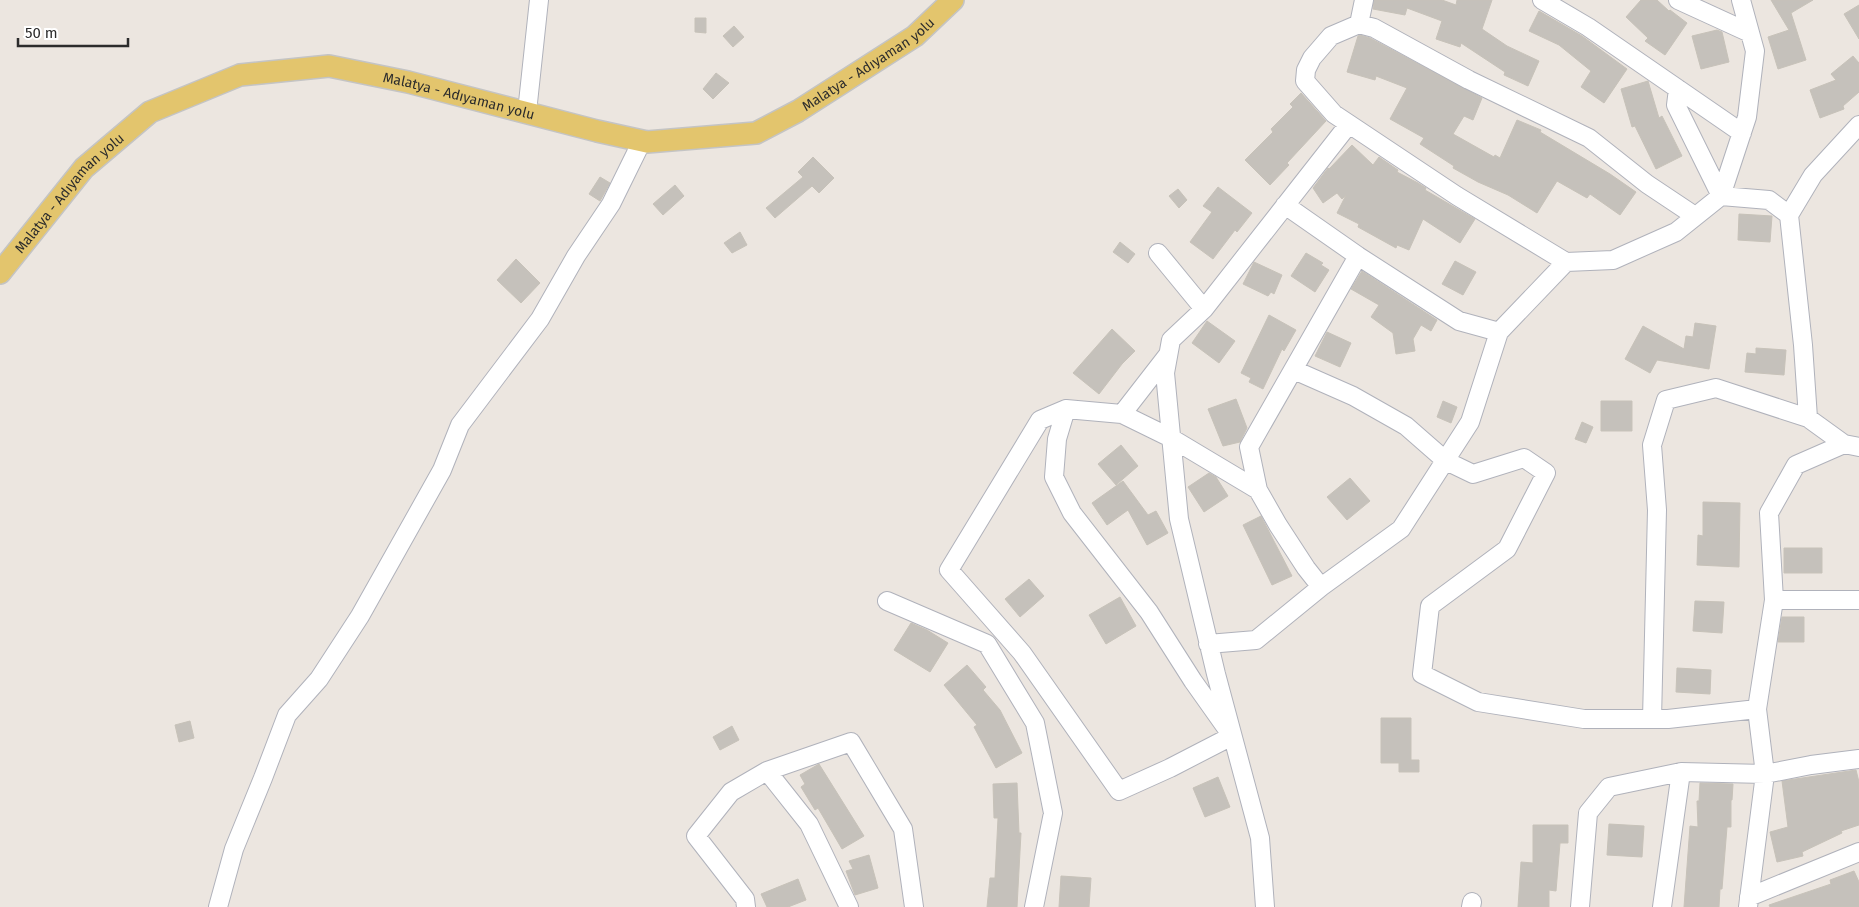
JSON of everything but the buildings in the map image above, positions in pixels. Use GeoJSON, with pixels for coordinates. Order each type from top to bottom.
{"type":"FeatureCollection","features":[{"type":"Feature","properties":{"kind":"main road","name":"Malatya - Adıyaman yolu"},"geometry":{"type":"LineString","coordinates":[[0,273],[84,168],[150,112],[240,74],[329,66],[408,82],[642,141],[692,139],[756,133],[798,111],[915,36],[953,0]]}},
{"type":"Feature","properties":{"kind":"street"},"geometry":{"type":"LineString","coordinates":[[527,112],[539,0]]}},
{"type":"Feature","properties":{"kind":"street"},"geometry":{"type":"LineString","coordinates":[[1359,24],[1364,0]]}},
{"type":"Feature","properties":{"kind":"street"},"geometry":{"type":"LineString","coordinates":[[1542,0],[1588,26],[1742,133]]}},
{"type":"Feature","properties":{"kind":"street"},"geometry":{"type":"LineString","coordinates":[[1678,0],[1750,33]]}},
{"type":"Feature","properties":{"kind":"street"},"geometry":{"type":"LineString","coordinates":[[1695,216],[1647,184],[1589,138],[1469,80],[1374,28],[1359,24],[1331,36],[1312,58],[1306,70],[1305,81],[1334,114],[1456,196],[1566,262],[1614,260],[1676,232],[1721,196],[1747,117],[1755,50],[1741,0]]}},
{"type":"Feature","properties":{"kind":"street"},"geometry":{"type":"LineString","coordinates":[[1678,89],[1676,105],[1721,196]]}},
{"type":"Feature","properties":{"kind":"street"},"geometry":{"type":"LineString","coordinates":[[1264,907],[1265,891],[1260,838],[1208,644],[1179,519],[1165,373],[1171,340],[1204,309],[1348,124]]}},
{"type":"Feature","properties":{"kind":"street"},"geometry":{"type":"LineString","coordinates":[[1808,418],[1803,345],[1789,215],[1813,175],[1859,124]]}},
{"type":"Feature","properties":{"kind":"street"},"geometry":{"type":"LineString","coordinates":[[218,907],[234,849],[287,715],[319,679],[360,616],[442,470],[460,425],[540,319],[576,256],[611,204],[642,141]]}},
{"type":"Feature","properties":{"kind":"street"},"geometry":{"type":"LineString","coordinates":[[1721,196],[1769,200],[1789,215]]}},
{"type":"Feature","properties":{"kind":"street"},"geometry":{"type":"LineString","coordinates":[[1285,205],[1358,256],[1459,321],[1499,332]]}},
{"type":"Feature","properties":{"kind":"street"},"geometry":{"type":"LineString","coordinates":[[1158,254],[1204,309]]}},
{"type":"Feature","properties":{"kind":"street"},"geometry":{"type":"LineString","coordinates":[[1321,587],[1292,546],[1258,490],[1249,447],[1358,256]]}},
{"type":"Feature","properties":{"kind":"street"},"geometry":{"type":"LineString","coordinates":[[1208,644],[1256,640],[1321,587],[1401,529],[1470,422],[1499,332],[1566,262]]}},
{"type":"Feature","properties":{"kind":"street"},"geometry":{"type":"LineString","coordinates":[[1122,414],[1169,353]]}},
{"type":"Feature","properties":{"kind":"street"},"geometry":{"type":"LineString","coordinates":[[1294,370],[1354,396],[1406,426],[1446,461],[1473,474],[1524,458],[1546,473],[1507,549],[1430,606],[1422,674],[1478,702],[1584,719],[1668,719],[1757,709]]}},
{"type":"Feature","properties":{"kind":"street"},"geometry":{"type":"LineString","coordinates":[[1652,719],[1657,510],[1652,445],[1666,400],[1716,388],[1808,418],[1852,446]]}},
{"type":"Feature","properties":{"kind":"street"},"geometry":{"type":"LineString","coordinates":[[1232,736],[1170,768],[1119,791],[1022,653],[949,570],[1040,420],[1066,409],[1122,414],[1171,438],[1258,490]]}},
{"type":"Feature","properties":{"kind":"street"},"geometry":{"type":"LineString","coordinates":[[1066,409],[1057,439],[1054,477],[1072,513],[1150,612],[1193,681],[1232,736]]}},
{"type":"Feature","properties":{"kind":"street"},"geometry":{"type":"LineString","coordinates":[[1748,902],[1766,774],[1757,709],[1774,600],[1769,514],[1796,465],[1852,446]]}},
{"type":"Feature","properties":{"kind":"street"},"geometry":{"type":"LineString","coordinates":[[1774,600],[1859,600]]}},
{"type":"Feature","properties":{"kind":"street"},"geometry":{"type":"LineString","coordinates":[[887,601],[986,644],[1035,723],[1054,813],[1034,907]]}},
{"type":"Feature","properties":{"kind":"street"},"geometry":{"type":"LineString","coordinates":[[746,907],[745,899],[696,836],[731,792],[767,771],[851,742],[903,830],[914,907]]}},
{"type":"Feature","properties":{"kind":"street"},"geometry":{"type":"LineString","coordinates":[[1580,907],[1588,813],[1609,787],[1681,772],[1766,774],[1811,765],[1859,759]]}},
{"type":"Feature","properties":{"kind":"street"},"geometry":{"type":"LineString","coordinates":[[767,771],[809,824],[849,907]]}},
{"type":"Feature","properties":{"kind":"street"},"geometry":{"type":"LineString","coordinates":[[1662,907],[1681,772]]}},
{"type":"Feature","properties":{"kind":"street"},"geometry":{"type":"LineString","coordinates":[[1748,902],[1859,852]]}}]}
